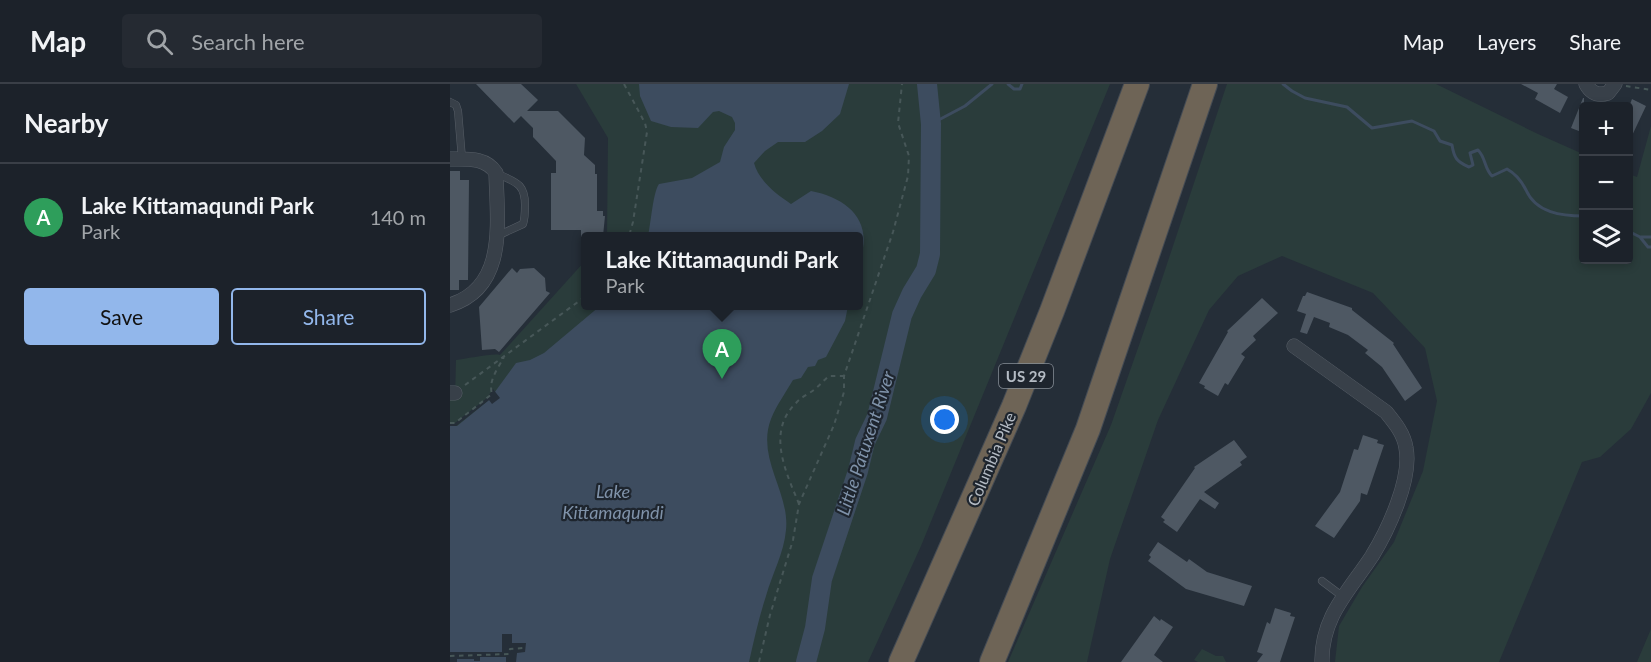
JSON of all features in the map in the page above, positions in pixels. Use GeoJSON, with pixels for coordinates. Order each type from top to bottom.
{"type":"FeatureCollection","features":[{"type":"Feature","properties":{"kind":"highway","name":"Columbia Pike"},"geometry":{"type":"LineString","coordinates":[[901,662],[1014,406],[1137,84]]}},
{"type":"Feature","properties":{"kind":"highway"},"geometry":{"type":"LineString","coordinates":[[992,662],[1088,429],[1206,84]]}},
{"type":"Feature","properties":{"kind":"street"},"geometry":{"type":"LineString","coordinates":[[1586,84],[1589,90],[1598,94],[1608,93],[1615,85]]}},
{"type":"Feature","properties":{"kind":"street"},"geometry":{"type":"LineString","coordinates":[[450,305],[467,298],[480,286],[491,266],[497,236],[496,173],[491,166],[482,161],[456,159]]}},
{"type":"Feature","properties":{"kind":"street"},"geometry":{"type":"LineString","coordinates":[[1294,346],[1386,412],[1398,427],[1407,449],[1402,487],[1389,524],[1372,555],[1342,596],[1326,630],[1322,662]]}},
{"type":"Feature","properties":{"kind":"lane"},"geometry":{"type":"LineString","coordinates":[[450,102],[456,105],[458,111],[456,159]]}},
{"type":"Feature","properties":{"kind":"lane"},"geometry":{"type":"LineString","coordinates":[[496,173],[518,184],[525,194],[523,224],[497,236]]}},
{"type":"Feature","properties":{"kind":"lane"},"geometry":{"type":"LineString","coordinates":[[1322,581],[1342,596]]}},
{"type":"Feature","properties":{"kind":"path"},"geometry":{"type":"LineString","coordinates":[[624,84],[645,123],[646,132],[630,232]]}},
{"type":"Feature","properties":{"kind":"path"},"geometry":{"type":"LineString","coordinates":[[759,662],[770,615],[793,540],[799,504],[834,425],[844,392],[844,376],[892,232],[908,176],[909,156],[898,123],[902,84]]}},
{"type":"Feature","properties":{"kind":"path"},"geometry":{"type":"LineString","coordinates":[[1615,85],[1651,90]]}},
{"type":"Feature","properties":{"kind":"path"},"geometry":{"type":"LineString","coordinates":[[452,393],[581,299]]}},
{"type":"Feature","properties":{"kind":"path"},"geometry":{"type":"LineString","coordinates":[[450,423],[455,423],[492,394],[491,382],[506,354]]}},
{"type":"Feature","properties":{"kind":"path"},"geometry":{"type":"LineString","coordinates":[[799,504],[780,452],[780,436],[784,424],[789,412],[798,401],[817,388],[829,376],[844,376]]}},
{"type":"Feature","properties":{"kind":"path"},"geometry":{"type":"LineString","coordinates":[[450,656],[509,654],[510,649],[523,648]]}},
{"type":"Feature","properties":{"kind":"shaded area"},"geometry":{"type":"Polygon","coordinates":[[[576,84],[1110,84],[921,546],[868,662],[450,662],[450,399],[455,399],[456,360],[500,355],[581,265],[581,310],[863,310],[863,232],[607,232],[608,138],[576,84]]]}},
{"type":"Feature","properties":{"kind":"shaded area"},"geometry":{"type":"Polygon","coordinates":[[[1227,84],[1436,84],[1579,152],[1579,264],[1633,264],[1633,176],[1637,177],[1651,126],[1651,393],[1631,429],[1600,457],[1582,462],[1499,662],[1335,662],[1339,626],[1362,587],[1394,542],[1423,471],[1437,401],[1425,348],[1373,293],[1282,256],[1238,276],[1209,310],[1158,420],[1110,559],[1087,662],[1008,662],[1111,425],[1227,84]]]}},
{"type":"Feature","properties":{"kind":"shaded area"},"geometry":{"type":"Polygon","coordinates":[[[1651,629],[1651,662],[1637,662],[1651,629]]]}},
{"type":"Feature","properties":{"kind":"shaded area"},"geometry":{"type":"Polygon","coordinates":[[[1202,649],[1216,656],[1223,656],[1226,662],[1194,660],[1202,649]]]}},
{"type":"Feature","properties":{"kind":"water"},"geometry":{"type":"Polygon","coordinates":[[[639,84],[849,84],[840,114],[822,131],[805,142],[778,142],[754,163],[764,181],[791,204],[811,191],[824,194],[847,206],[861,224],[862,232],[649,232],[659,184],[692,178],[720,162],[724,147],[735,130],[735,123],[732,117],[719,111],[713,112],[698,128],[671,127],[651,121],[640,96],[639,84]]]}},
{"type":"Feature","properties":{"kind":"water","name":"Lake Kittamaqundi"},"geometry":{"type":"Polygon","coordinates":[[[595,310],[847,310],[845,321],[826,357],[818,360],[815,366],[808,367],[801,378],[793,380],[771,419],[768,447],[783,502],[786,530],[761,612],[749,662],[450,662],[450,426],[457,426],[489,400],[516,363],[530,360],[544,353],[595,310]]]}},
{"type":"Feature","properties":{"kind":"pier"},"geometry":{"type":"Polygon","coordinates":[[[493,389],[500,398],[492,404],[489,400],[456,426],[450,426],[450,423],[455,423],[487,398],[493,389]]]}},
{"type":"Feature","properties":{"kind":"pier"},"geometry":{"type":"Polygon","coordinates":[[[502,634],[512,634],[512,643],[526,643],[525,652],[517,653],[516,662],[506,662],[506,657],[480,657],[480,661],[457,659],[457,662],[450,662],[450,652],[502,652],[502,634]]]}},
{"type":"Feature","properties":{"kind":"building"},"geometry":{"type":"Polygon","coordinates":[[[476,84],[521,84],[538,100],[527,111],[558,111],[585,138],[584,155],[595,165],[595,174],[597,174],[597,211],[603,211],[603,216],[605,216],[603,232],[551,230],[551,173],[556,173],[556,161],[533,137],[533,128],[521,116],[514,123],[476,84]]]}},
{"type":"Feature","properties":{"kind":"building"},"geometry":{"type":"Polygon","coordinates":[[[1521,84],[1557,84],[1554,89],[1568,97],[1560,113],[1535,99],[1538,93],[1521,84]]]}},
{"type":"Feature","properties":{"kind":"building"},"geometry":{"type":"Polygon","coordinates":[[[1632,99],[1646,106],[1633,134],[1633,102],[1631,102],[1632,99]]]}},
{"type":"Feature","properties":{"kind":"building"},"geometry":{"type":"Polygon","coordinates":[[[1579,108],[1579,131],[1571,128],[1579,108]]]}},
{"type":"Feature","properties":{"kind":"building"},"geometry":{"type":"Polygon","coordinates":[[[450,171],[460,171],[460,180],[469,180],[468,280],[459,280],[459,290],[450,290],[450,171]]]}},
{"type":"Feature","properties":{"kind":"building"},"geometry":{"type":"Polygon","coordinates":[[[512,268],[517,273],[520,269],[534,268],[545,278],[546,291],[550,293],[499,352],[495,349],[482,350],[479,307],[512,268]]]}},
{"type":"Feature","properties":{"kind":"building"},"geometry":{"type":"Polygon","coordinates":[[[1307,292],[1352,308],[1394,343],[1422,388],[1405,401],[1382,367],[1365,353],[1368,350],[1348,335],[1329,327],[1330,323],[1314,317],[1307,334],[1300,332],[1306,314],[1297,311],[1307,292]]]}},
{"type":"Feature","properties":{"kind":"building"},"geometry":{"type":"Polygon","coordinates":[[[1262,298],[1278,313],[1253,336],[1256,340],[1241,354],[1245,357],[1228,385],[1225,383],[1218,396],[1199,383],[1227,331],[1262,298]]]}},
{"type":"Feature","properties":{"kind":"building"},"geometry":{"type":"Polygon","coordinates":[[[1363,435],[1378,440],[1377,443],[1384,445],[1367,495],[1361,493],[1360,501],[1334,538],[1315,526],[1340,492],[1354,449],[1358,450],[1363,435]]]}},
{"type":"Feature","properties":{"kind":"building"},"geometry":{"type":"Polygon","coordinates":[[[1234,440],[1247,457],[1240,462],[1242,465],[1204,492],[1219,503],[1215,509],[1200,499],[1177,532],[1163,522],[1165,520],[1161,517],[1194,467],[1234,440]]]}},
{"type":"Feature","properties":{"kind":"building"},"geometry":{"type":"Polygon","coordinates":[[[1158,542],[1187,562],[1189,559],[1207,572],[1252,586],[1244,606],[1186,589],[1148,561],[1151,557],[1149,555],[1158,542]]]}},
{"type":"Feature","properties":{"kind":"building"},"geometry":{"type":"Polygon","coordinates":[[[1275,608],[1291,613],[1290,616],[1295,617],[1280,662],[1257,662],[1263,654],[1257,652],[1267,622],[1270,624],[1275,608]]]}},
{"type":"Feature","properties":{"kind":"building"},"geometry":{"type":"Polygon","coordinates":[[[1154,616],[1173,627],[1154,655],[1163,662],[1121,662],[1154,616]]]}},
{"type":"Feature","properties":{"kind":"waterway","name":"Little Patuxent River"},"geometry":{"type":"LineString","coordinates":[[806,662],[815,628],[822,579],[858,471],[865,442],[877,417],[902,315],[926,270],[930,254],[931,124],[927,84]]}},
{"type":"Feature","properties":{"kind":"waterway"},"geometry":{"type":"LineString","coordinates":[[931,124],[965,106],[992,84]]}},
{"type":"Feature","properties":{"kind":"waterway"},"geometry":{"type":"LineString","coordinates":[[1008,84],[1014,89],[1020,89],[1022,84]]}},
{"type":"Feature","properties":{"kind":"waterway"},"geometry":{"type":"LineString","coordinates":[[1283,84],[1305,98],[1347,107],[1372,128],[1412,121],[1434,131],[1440,141],[1452,145],[1457,159],[1469,167],[1473,165],[1470,153],[1478,150],[1492,176],[1507,169],[1521,181],[1536,204],[1550,212],[1579,216]]}},
{"type":"Feature","properties":{"kind":"waterway"},"geometry":{"type":"LineString","coordinates":[[1633,234],[1640,237],[1651,237]]}},
{"type":"Feature","properties":{"kind":"waterway"},"geometry":{"type":"LineString","coordinates":[[1640,237],[1648,247],[1651,247]]}},
{"type":"Feature","properties":{"kind":"place","name":"Lake Kittamaqundi Park"},"geometry":{"type":"Point","coordinates":[722,379]}}]}
